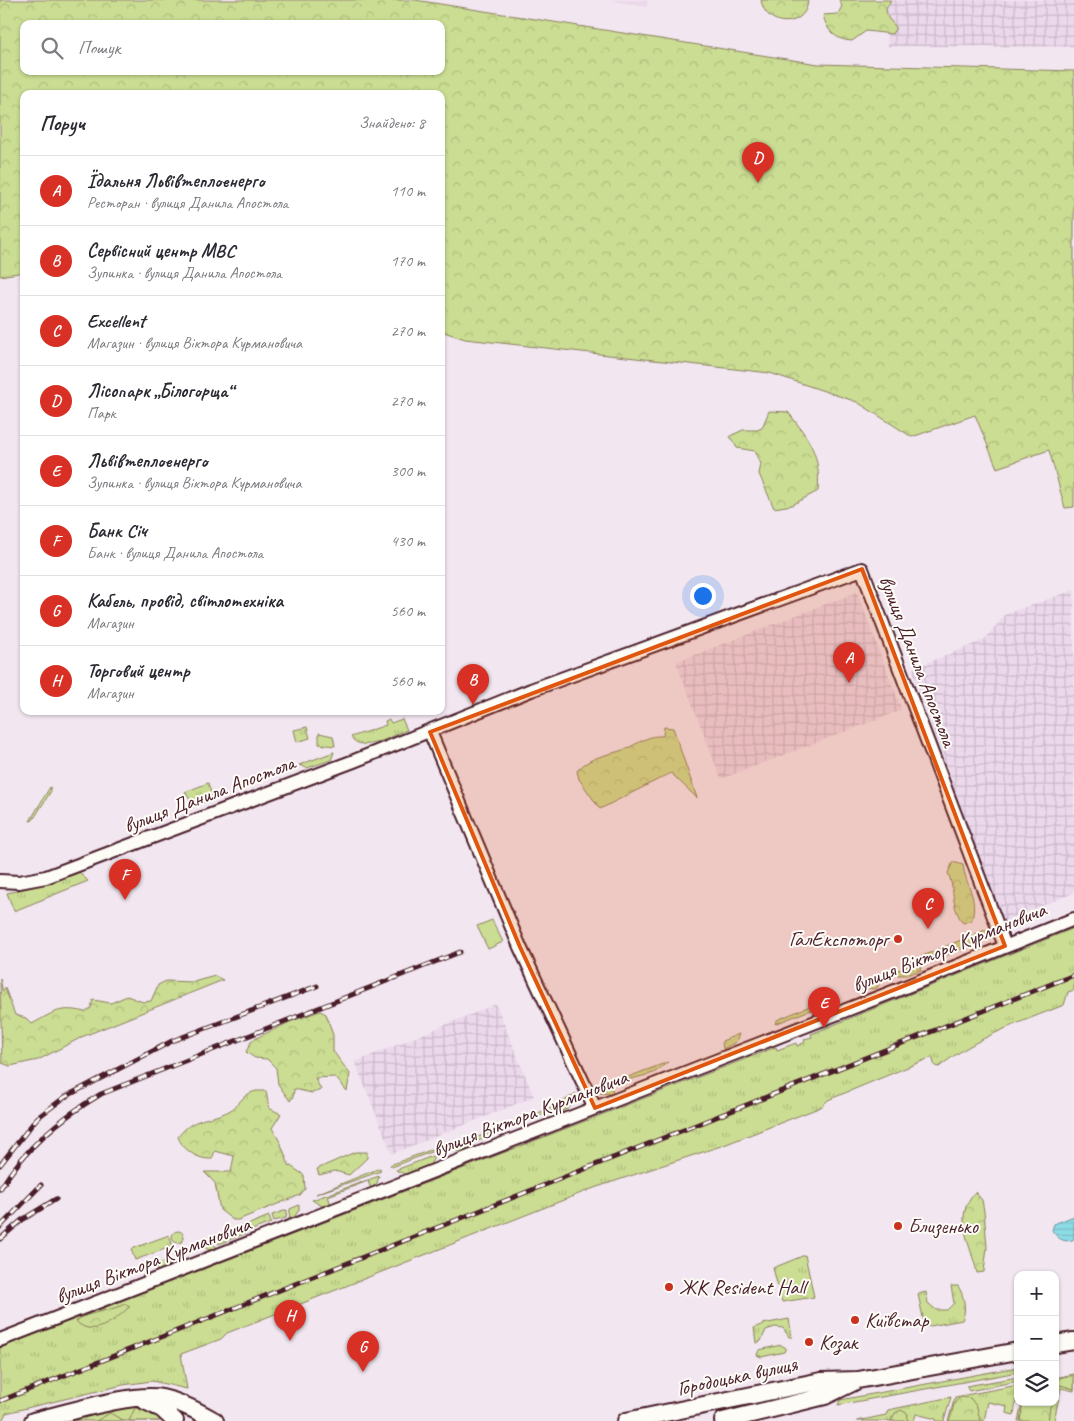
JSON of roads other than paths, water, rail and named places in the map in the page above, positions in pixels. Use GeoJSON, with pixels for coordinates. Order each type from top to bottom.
{"type":"FeatureCollection","features":[{"type":"Feature","properties":{"kind":"main road"},"geometry":{"type":"LineString","coordinates":[[1059,1343],[1074,1341]]}},
{"type":"Feature","properties":{"kind":"main road","name":"Городоцька вулиця"},"geometry":{"type":"LineString","coordinates":[[626,1421],[656,1418],[704,1405],[820,1381],[858,1380],[1014,1352]]}},
{"type":"Feature","properties":{"kind":"main road","name":"Городоцька вулиця"},"geometry":{"type":"LineString","coordinates":[[723,1421],[825,1396],[858,1380]]}},
{"type":"Feature","properties":{"kind":"main road"},"geometry":{"type":"LineString","coordinates":[[133,1398],[162,1408],[175,1421]]}},
{"type":"Feature","properties":{"kind":"main road"},"geometry":{"type":"LineString","coordinates":[[33,1421],[133,1398],[160,1398],[189,1406],[215,1421]]}},
{"type":"Feature","properties":{"kind":"main road"},"geometry":{"type":"LineString","coordinates":[[690,1421],[704,1405]]}},
{"type":"Feature","properties":{"kind":"street","name":"вулиця Данила Апостола"},"geometry":{"type":"LineString","coordinates":[[0,881],[19,882],[46,877],[430,732],[526,692],[862,569],[1005,946]]}},
{"type":"Feature","properties":{"kind":"street"},"geometry":{"type":"LineString","coordinates":[[430,732],[520,947],[594,1108]]}},
{"type":"Feature","properties":{"kind":"street","name":"вулиця Віктора Курмановича"},"geometry":{"type":"LineString","coordinates":[[0,1340],[1074,919]]}},
{"type":"Feature","properties":{"kind":"water"},"geometry":{"type":"Polygon","coordinates":[[[1074,1216],[1074,1239],[1067,1241],[1061,1239],[1052,1230],[1054,1224],[1074,1216]]]}},
{"type":"Feature","properties":{"kind":"railway"},"geometry":{"type":"LineString","coordinates":[[0,1189],[21,1160],[44,1135],[71,1113],[101,1094],[460,952]]}},
{"type":"Feature","properties":{"kind":"railway"},"geometry":{"type":"LineString","coordinates":[[0,1401],[1074,975]]}},
{"type":"Feature","properties":{"kind":"railway"},"geometry":{"type":"LineString","coordinates":[[0,1165],[37,1118],[65,1097],[172,1041],[317,986]]}},
{"type":"Feature","properties":{"kind":"railway"},"geometry":{"type":"LineString","coordinates":[[0,1227],[41,1185]]}},
{"type":"Feature","properties":{"kind":"railway"},"geometry":{"type":"LineString","coordinates":[[0,1239],[22,1220],[56,1199]]}},
{"type":"Feature","properties":{"kind":"place","name":"Лісопарк „Білогорща“"},"geometry":{"type":"Point","coordinates":[758,183]}},
{"type":"Feature","properties":{"kind":"place","name":"Їдальня Львівтеплоенерго"},"geometry":{"type":"Point","coordinates":[849,683]}},
{"type":"Feature","properties":{"kind":"place","name":"Сервісний центр МВС"},"geometry":{"type":"Point","coordinates":[473,705]}},
{"type":"Feature","properties":{"kind":"place","name":"Банк Січ"},"geometry":{"type":"Point","coordinates":[125,900]}},
{"type":"Feature","properties":{"kind":"place","name":"Excellent"},"geometry":{"type":"Point","coordinates":[928,929]}},
{"type":"Feature","properties":{"kind":"place","name":"ГалЕкспоторг"},"geometry":{"type":"Point","coordinates":[898,939]}},
{"type":"Feature","properties":{"kind":"place","name":"Львівтеплоенерго"},"geometry":{"type":"Point","coordinates":[824,1028]}},
{"type":"Feature","properties":{"kind":"place","name":"Близенько"},"geometry":{"type":"Point","coordinates":[898,1226]}},
{"type":"Feature","properties":{"kind":"place","name":"ЖК Resident Hall"},"geometry":{"type":"Point","coordinates":[669,1287]}},
{"type":"Feature","properties":{"kind":"place","name":"Київстар"},"geometry":{"type":"Point","coordinates":[855,1320]}},
{"type":"Feature","properties":{"kind":"place","name":"Торговий центр"},"geometry":{"type":"Point","coordinates":[290,1341]}},
{"type":"Feature","properties":{"kind":"place","name":"Козак"},"geometry":{"type":"Point","coordinates":[809,1342]}},
{"type":"Feature","properties":{"kind":"place","name":"Кабель, провід, світлотехніка"},"geometry":{"type":"Point","coordinates":[363,1372]}}]}
